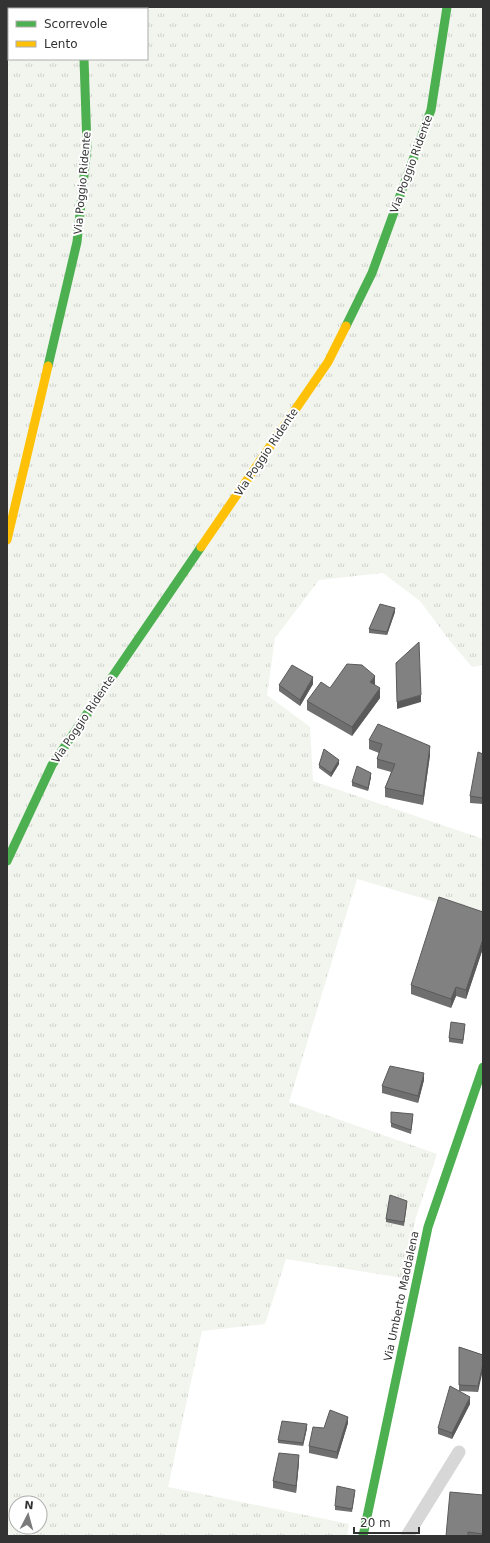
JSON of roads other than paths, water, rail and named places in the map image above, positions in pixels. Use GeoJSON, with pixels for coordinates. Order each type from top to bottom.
{"type":"FeatureCollection","features":[{"type":"Feature","properties":{"kind":"street","name":"Via Poggio Ridente"},"geometry":{"type":"LineString","coordinates":[[7,861],[52,765],[328,362],[372,273],[431,110],[447,7]]}},
{"type":"Feature","properties":{"kind":"street","name":"Via Poggio Ridente"},"geometry":{"type":"LineString","coordinates":[[7,540],[77,242],[87,147],[84,60]]}},
{"type":"Feature","properties":{"kind":"street","name":"Via Umberto Maddalena"},"geometry":{"type":"LineString","coordinates":[[363,1536],[428,1227],[483,1067]]}},
{"type":"Feature","properties":{"kind":"lane"},"geometry":{"type":"LineString","coordinates":[[408,1536],[459,1452]]}}]}
